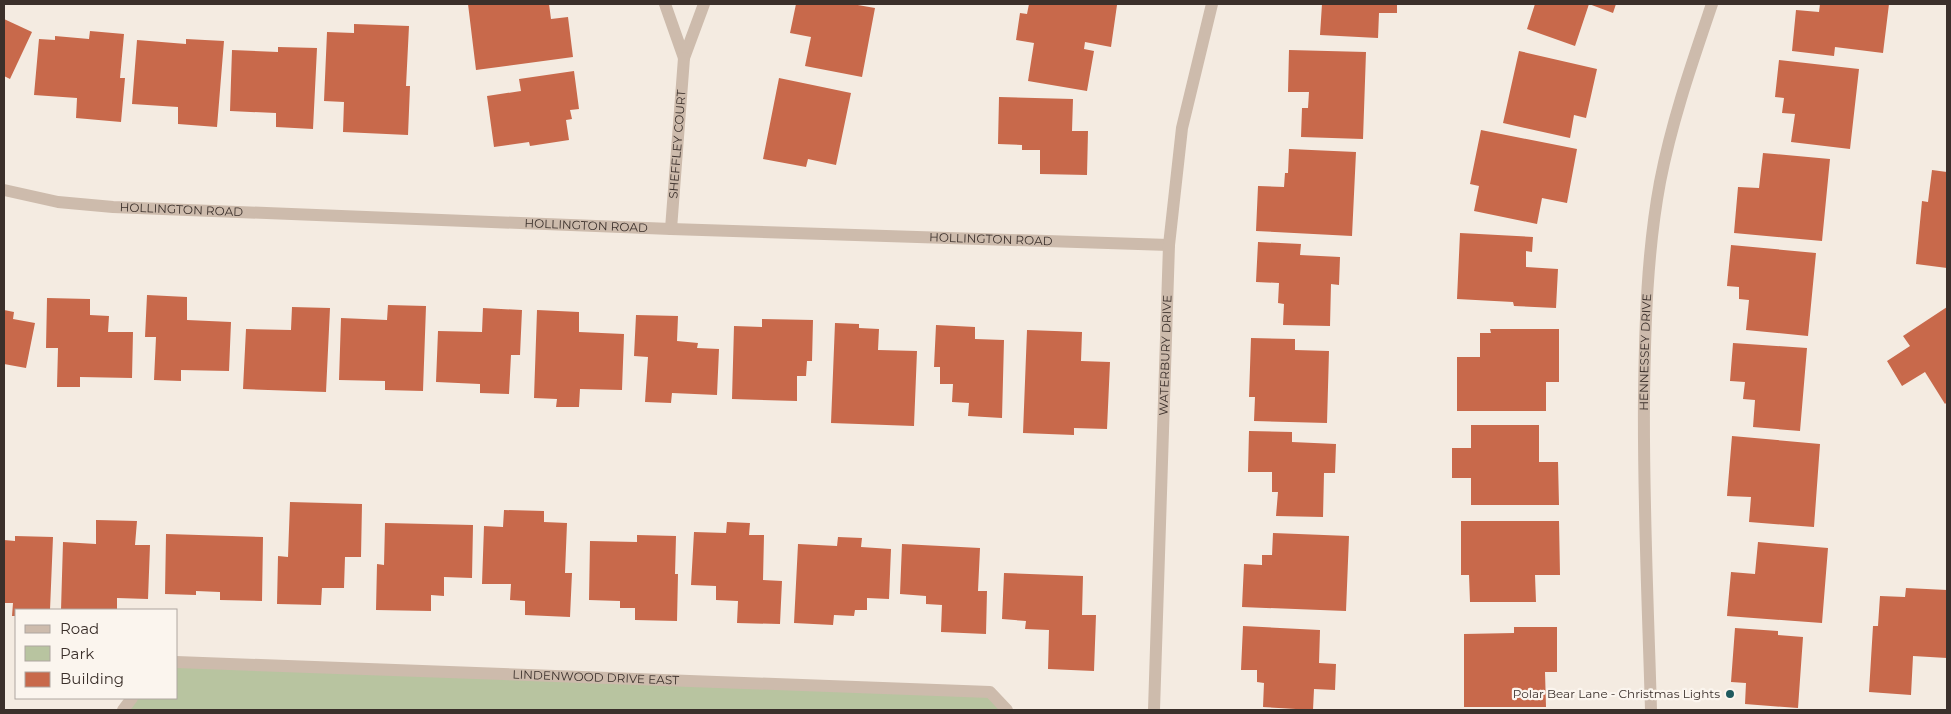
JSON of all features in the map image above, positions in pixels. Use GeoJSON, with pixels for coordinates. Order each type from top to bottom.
{"type":"FeatureCollection","features":[{"type":"Feature","properties":{"kind":"street"},"geometry":{"type":"LineString","coordinates":[[665,4],[684,58]]}},
{"type":"Feature","properties":{"kind":"street"},"geometry":{"type":"LineString","coordinates":[[684,58],[704,4]]}},
{"type":"Feature","properties":{"kind":"street","name":"WATERBURY DRIVE"},"geometry":{"type":"LineString","coordinates":[[1154,710],[1169,245],[1182,128],[1212,4]]}},
{"type":"Feature","properties":{"kind":"street","name":"HENNESSEY DRIVE"},"geometry":{"type":"LineString","coordinates":[[1651,710],[1644,460],[1645,358],[1650,254],[1660,182],[1676,109],[1712,4]]}},
{"type":"Feature","properties":{"kind":"street","name":"SHEFFLEY COURT"},"geometry":{"type":"LineString","coordinates":[[671,229],[684,58]]}},
{"type":"Feature","properties":{"kind":"street","name":"HOLLINGTON ROAD"},"geometry":{"type":"LineString","coordinates":[[4,190],[58,202],[113,207],[671,229],[1169,245]]}},
{"type":"Feature","properties":{"kind":"street","name":"LINDENWOOD DRIVE EAST"},"geometry":{"type":"LineString","coordinates":[[178,662],[990,692],[1007,710]]}},
{"type":"Feature","properties":{"kind":"street"},"geometry":{"type":"LineString","coordinates":[[123,710],[131,699]]}},
{"type":"Feature","properties":{"kind":"green space"},"geometry":{"type":"Polygon","coordinates":[[[178,662],[990,692],[1007,710],[123,710],[131,699],[178,699],[178,662]]]}},
{"type":"Feature","properties":{"kind":"building"},"geometry":{"type":"Polygon","coordinates":[[[468,4],[549,4],[551,19],[568,17],[573,57],[476,70],[468,4]]]}},
{"type":"Feature","properties":{"kind":"building"},"geometry":{"type":"Polygon","coordinates":[[[796,4],[852,4],[875,8],[862,77],[805,66],[811,37],[790,33],[796,4]]]}},
{"type":"Feature","properties":{"kind":"building"},"geometry":{"type":"Polygon","coordinates":[[[1029,4],[1117,5],[1111,47],[1085,42],[1084,49],[1094,51],[1087,91],[1028,81],[1034,43],[1016,40],[1020,13],[1027,14],[1029,4]]]}},
{"type":"Feature","properties":{"kind":"building"},"geometry":{"type":"Polygon","coordinates":[[[1322,4],[1397,4],[1397,13],[1379,13],[1378,38],[1320,35],[1322,4]]]}},
{"type":"Feature","properties":{"kind":"building"},"geometry":{"type":"Polygon","coordinates":[[[1535,4],[1589,4],[1575,46],[1527,29],[1535,4]]]}},
{"type":"Feature","properties":{"kind":"building"},"geometry":{"type":"Polygon","coordinates":[[[1589,4],[1616,4],[1613,13],[1589,4]]]}},
{"type":"Feature","properties":{"kind":"building"},"geometry":{"type":"Polygon","coordinates":[[[1820,4],[1889,4],[1883,53],[1835,47],[1834,56],[1792,51],[1796,10],[1819,12],[1820,4]]]}},
{"type":"Feature","properties":{"kind":"building"},"geometry":{"type":"Polygon","coordinates":[[[4,19],[32,32],[10,79],[4,76],[4,19]]]}},
{"type":"Feature","properties":{"kind":"building"},"geometry":{"type":"Polygon","coordinates":[[[354,24],[409,26],[406,86],[410,86],[408,135],[343,132],[344,102],[324,101],[327,32],[354,33],[354,24]]]}},
{"type":"Feature","properties":{"kind":"building"},"geometry":{"type":"Polygon","coordinates":[[[90,31],[124,34],[120,78],[125,78],[121,122],[76,118],[77,98],[34,95],[39,39],[55,40],[55,36],[89,39],[90,31]]]}},
{"type":"Feature","properties":{"kind":"building"},"geometry":{"type":"Polygon","coordinates":[[[186,39],[224,41],[217,127],[178,124],[178,107],[132,104],[137,40],[186,44],[186,39]]]}},
{"type":"Feature","properties":{"kind":"building"},"geometry":{"type":"Polygon","coordinates":[[[278,47],[317,48],[313,129],[276,127],[276,113],[230,111],[232,50],[278,52],[278,47]]]}},
{"type":"Feature","properties":{"kind":"building"},"geometry":{"type":"Polygon","coordinates":[[[1289,50],[1366,52],[1363,139],[1301,137],[1302,108],[1308,108],[1309,92],[1288,92],[1289,50]]]}},
{"type":"Feature","properties":{"kind":"building"},"geometry":{"type":"Polygon","coordinates":[[[1519,51],[1597,69],[1586,118],[1574,115],[1570,138],[1503,123],[1519,51]]]}},
{"type":"Feature","properties":{"kind":"building"},"geometry":{"type":"Polygon","coordinates":[[[1779,60],[1859,69],[1850,149],[1791,142],[1795,114],[1782,113],[1784,98],[1775,97],[1779,60]]]}},
{"type":"Feature","properties":{"kind":"building"},"geometry":{"type":"Polygon","coordinates":[[[574,71],[579,109],[570,110],[572,119],[566,120],[569,140],[530,146],[529,142],[494,147],[487,96],[521,91],[519,79],[574,71]]]}},
{"type":"Feature","properties":{"kind":"building"},"geometry":{"type":"Polygon","coordinates":[[[779,78],[851,93],[836,165],[808,159],[806,167],[763,159],[779,78]]]}},
{"type":"Feature","properties":{"kind":"building"},"geometry":{"type":"Polygon","coordinates":[[[999,97],[1073,99],[1072,131],[1088,131],[1087,175],[1040,174],[1040,150],[1022,150],[1022,145],[998,144],[999,97]]]}},
{"type":"Feature","properties":{"kind":"building"},"geometry":{"type":"Polygon","coordinates":[[[1481,130],[1577,149],[1567,203],[1542,198],[1537,224],[1474,211],[1479,186],[1470,184],[1481,130]]]}},
{"type":"Feature","properties":{"kind":"building"},"geometry":{"type":"Polygon","coordinates":[[[1289,149],[1356,152],[1352,236],[1256,231],[1258,186],[1284,187],[1285,173],[1288,173],[1289,149]]]}},
{"type":"Feature","properties":{"kind":"building"},"geometry":{"type":"Polygon","coordinates":[[[1763,153],[1830,159],[1822,241],[1734,233],[1738,187],[1759,188],[1763,153]]]}},
{"type":"Feature","properties":{"kind":"building"},"geometry":{"type":"Polygon","coordinates":[[[1932,170],[1947,172],[1947,268],[1916,264],[1922,201],[1928,202],[1932,170]]]}},
{"type":"Feature","properties":{"kind":"building"},"geometry":{"type":"Polygon","coordinates":[[[1460,233],[1533,237],[1532,252],[1526,251],[1526,267],[1558,269],[1556,308],[1514,306],[1513,302],[1457,299],[1460,233]]]}},
{"type":"Feature","properties":{"kind":"building"},"geometry":{"type":"Polygon","coordinates":[[[1258,242],[1301,244],[1300,255],[1340,257],[1339,285],[1331,284],[1330,326],[1283,325],[1284,304],[1278,303],[1279,283],[1256,282],[1258,242]]]}},
{"type":"Feature","properties":{"kind":"building"},"geometry":{"type":"Polygon","coordinates":[[[1731,245],[1816,253],[1808,336],[1746,330],[1749,300],[1739,299],[1739,287],[1727,286],[1731,245]]]}},
{"type":"Feature","properties":{"kind":"building"},"geometry":{"type":"Polygon","coordinates":[[[147,295],[187,297],[187,320],[231,322],[229,371],[181,370],[181,381],[154,380],[156,337],[145,337],[147,295]]]}},
{"type":"Feature","properties":{"kind":"building"},"geometry":{"type":"Polygon","coordinates":[[[47,298],[90,299],[90,315],[109,316],[108,332],[133,332],[132,378],[80,377],[80,387],[57,387],[58,348],[46,348],[47,298]]]}},
{"type":"Feature","properties":{"kind":"building"},"geometry":{"type":"Polygon","coordinates":[[[388,305],[426,306],[423,391],[385,390],[385,381],[339,380],[341,318],[387,320],[388,305]]]}},
{"type":"Feature","properties":{"kind":"building"},"geometry":{"type":"Polygon","coordinates":[[[292,307],[330,308],[326,392],[243,389],[246,329],[291,330],[292,307]]]}},
{"type":"Feature","properties":{"kind":"building"},"geometry":{"type":"Polygon","coordinates":[[[1947,307],[1947,402],[1945,404],[1925,372],[1902,386],[1887,361],[1910,346],[1903,336],[1947,307]]]}},
{"type":"Feature","properties":{"kind":"building"},"geometry":{"type":"Polygon","coordinates":[[[483,308],[522,310],[520,355],[511,355],[509,394],[480,393],[480,384],[436,382],[438,331],[482,332],[483,308]]]}},
{"type":"Feature","properties":{"kind":"building"},"geometry":{"type":"Polygon","coordinates":[[[4,310],[14,312],[13,319],[35,323],[26,368],[4,364],[4,310]]]}},
{"type":"Feature","properties":{"kind":"building"},"geometry":{"type":"Polygon","coordinates":[[[537,310],[579,312],[579,332],[624,334],[622,390],[580,389],[579,407],[556,407],[557,399],[534,398],[537,310]]]}},
{"type":"Feature","properties":{"kind":"building"},"geometry":{"type":"Polygon","coordinates":[[[636,315],[678,316],[677,341],[698,343],[697,348],[719,349],[717,395],[672,393],[671,403],[645,402],[648,357],[634,356],[636,315]]]}},
{"type":"Feature","properties":{"kind":"building"},"geometry":{"type":"Polygon","coordinates":[[[762,319],[813,320],[812,361],[807,361],[806,376],[797,376],[797,401],[732,399],[734,326],[762,327],[762,319]]]}},
{"type":"Feature","properties":{"kind":"building"},"geometry":{"type":"Polygon","coordinates":[[[835,323],[859,324],[859,328],[879,329],[878,350],[917,351],[914,426],[831,423],[835,323]]]}},
{"type":"Feature","properties":{"kind":"building"},"geometry":{"type":"Polygon","coordinates":[[[936,325],[975,327],[975,339],[1004,340],[1002,418],[968,416],[969,403],[952,402],[953,384],[940,384],[940,367],[934,367],[936,325]]]}},
{"type":"Feature","properties":{"kind":"building"},"geometry":{"type":"Polygon","coordinates":[[[1490,329],[1559,329],[1559,382],[1546,382],[1546,411],[1457,411],[1457,357],[1480,357],[1480,333],[1491,333],[1490,329]]]}},
{"type":"Feature","properties":{"kind":"building"},"geometry":{"type":"Polygon","coordinates":[[[1027,330],[1082,332],[1081,361],[1110,362],[1107,429],[1074,428],[1074,435],[1023,433],[1027,330]]]}},
{"type":"Feature","properties":{"kind":"building"},"geometry":{"type":"Polygon","coordinates":[[[1251,338],[1295,339],[1295,350],[1329,351],[1327,423],[1254,421],[1255,397],[1249,397],[1251,338]]]}},
{"type":"Feature","properties":{"kind":"building"},"geometry":{"type":"Polygon","coordinates":[[[1733,343],[1807,348],[1800,431],[1753,427],[1755,400],[1743,399],[1745,382],[1730,381],[1733,343]]]}},
{"type":"Feature","properties":{"kind":"building"},"geometry":{"type":"Polygon","coordinates":[[[1471,425],[1539,425],[1539,462],[1558,462],[1559,505],[1471,505],[1471,478],[1452,478],[1452,448],[1471,448],[1471,425]]]}},
{"type":"Feature","properties":{"kind":"building"},"geometry":{"type":"Polygon","coordinates":[[[1249,431],[1292,432],[1292,442],[1336,444],[1335,473],[1324,473],[1323,517],[1276,516],[1278,492],[1272,492],[1272,472],[1248,472],[1249,431]]]}},
{"type":"Feature","properties":{"kind":"building"},"geometry":{"type":"Polygon","coordinates":[[[1732,436],[1820,444],[1814,527],[1749,522],[1751,497],[1727,496],[1732,436]]]}},
{"type":"Feature","properties":{"kind":"building"},"geometry":{"type":"Polygon","coordinates":[[[290,502],[362,504],[361,557],[345,557],[344,588],[322,588],[321,605],[277,604],[278,556],[288,557],[290,502]]]}},
{"type":"Feature","properties":{"kind":"building"},"geometry":{"type":"Polygon","coordinates":[[[504,510],[544,511],[544,522],[567,523],[565,573],[572,573],[570,617],[525,615],[525,601],[510,600],[511,584],[482,584],[484,526],[503,527],[504,510]]]}},
{"type":"Feature","properties":{"kind":"building"},"geometry":{"type":"Polygon","coordinates":[[[96,520],[137,521],[135,545],[150,545],[148,599],[117,598],[117,609],[61,609],[63,542],[96,544],[96,520]]]}},
{"type":"Feature","properties":{"kind":"building"},"geometry":{"type":"Polygon","coordinates":[[[1461,521],[1559,521],[1560,575],[1535,575],[1536,602],[1470,602],[1469,575],[1461,575],[1461,521]]]}},
{"type":"Feature","properties":{"kind":"building"},"geometry":{"type":"Polygon","coordinates":[[[727,522],[750,523],[749,535],[764,535],[763,580],[782,581],[780,624],[737,623],[738,601],[716,600],[716,586],[691,585],[694,532],[726,533],[727,522]]]}},
{"type":"Feature","properties":{"kind":"building"},"geometry":{"type":"Polygon","coordinates":[[[385,523],[473,525],[472,578],[444,577],[444,596],[431,595],[431,611],[376,610],[377,564],[384,565],[385,523]]]}},
{"type":"Feature","properties":{"kind":"building"},"geometry":{"type":"Polygon","coordinates":[[[1273,533],[1349,536],[1346,611],[1242,607],[1244,564],[1262,565],[1262,555],[1272,555],[1273,533]]]}},
{"type":"Feature","properties":{"kind":"building"},"geometry":{"type":"Polygon","coordinates":[[[166,534],[263,537],[262,601],[220,600],[220,592],[196,591],[196,595],[165,594],[166,534]]]}},
{"type":"Feature","properties":{"kind":"building"},"geometry":{"type":"Polygon","coordinates":[[[637,535],[676,536],[675,574],[678,574],[677,621],[635,620],[635,608],[620,608],[620,601],[589,600],[590,541],[637,542],[637,535]]]}},
{"type":"Feature","properties":{"kind":"building"},"geometry":{"type":"Polygon","coordinates":[[[15,536],[53,537],[50,609],[15,609],[15,616],[12,616],[13,603],[4,603],[4,540],[15,541],[15,536]]]}},
{"type":"Feature","properties":{"kind":"building"},"geometry":{"type":"Polygon","coordinates":[[[838,537],[862,538],[861,547],[891,549],[889,599],[867,598],[867,610],[855,610],[854,616],[834,615],[833,625],[794,623],[798,544],[837,546],[838,537]]]}},
{"type":"Feature","properties":{"kind":"building"},"geometry":{"type":"Polygon","coordinates":[[[1758,542],[1828,548],[1822,623],[1727,616],[1731,572],[1755,574],[1758,542]]]}},
{"type":"Feature","properties":{"kind":"building"},"geometry":{"type":"Polygon","coordinates":[[[902,544],[980,548],[978,591],[987,591],[986,634],[941,632],[942,605],[926,604],[926,596],[900,594],[902,544]]]}},
{"type":"Feature","properties":{"kind":"building"},"geometry":{"type":"Polygon","coordinates":[[[1004,573],[1083,576],[1082,615],[1096,615],[1094,671],[1048,669],[1049,630],[1025,629],[1026,621],[1002,619],[1004,573]]]}},
{"type":"Feature","properties":{"kind":"building"},"geometry":{"type":"Polygon","coordinates":[[[1906,588],[1947,590],[1947,658],[1913,656],[1911,695],[1869,692],[1873,626],[1878,626],[1880,596],[1905,597],[1906,588]]]}},
{"type":"Feature","properties":{"kind":"building"},"geometry":{"type":"Polygon","coordinates":[[[1243,626],[1320,630],[1319,663],[1336,664],[1335,690],[1314,689],[1313,710],[1263,707],[1264,683],[1257,682],[1257,670],[1241,670],[1243,626]]]}},
{"type":"Feature","properties":{"kind":"building"},"geometry":{"type":"Polygon","coordinates":[[[1514,627],[1557,627],[1557,672],[1545,672],[1546,707],[1464,707],[1464,634],[1514,633],[1514,627]]]}},
{"type":"Feature","properties":{"kind":"building"},"geometry":{"type":"Polygon","coordinates":[[[1735,628],[1778,631],[1778,635],[1803,637],[1798,708],[1745,704],[1746,683],[1731,682],[1735,628]]]}},
{"type":"Feature","properties":{"kind":"place","name":"Polar Bear Lane - Christmas Lights"},"geometry":{"type":"Point","coordinates":[1730,694]}}]}
